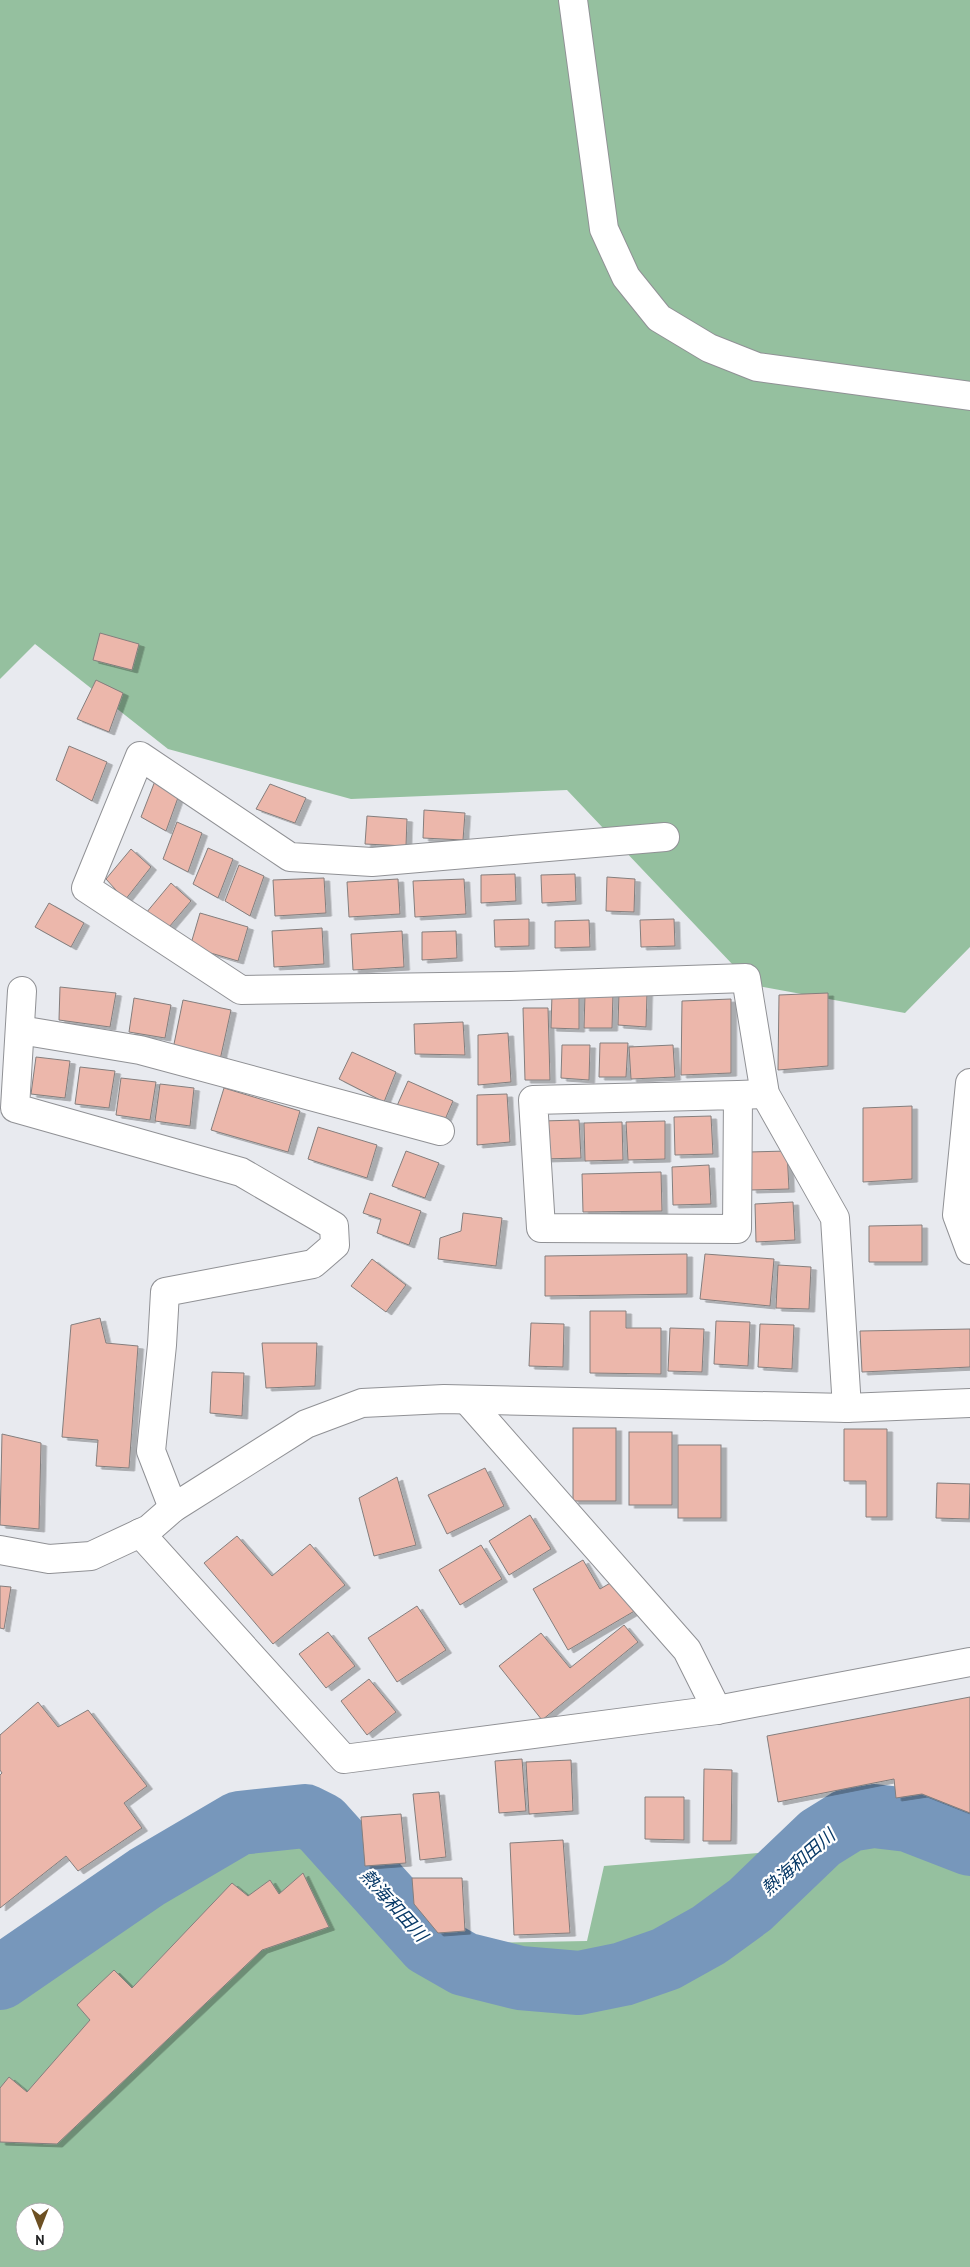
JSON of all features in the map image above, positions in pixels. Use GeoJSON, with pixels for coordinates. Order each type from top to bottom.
{"type":"FeatureCollection","features":[{"type":"Feature","properties":{"kind":"street"},"geometry":{"type":"LineString","coordinates":[[572,0],[604,230],[626,277],[659,318],[709,348],[757,367],[970,396]]}},
{"type":"Feature","properties":{"kind":"street"},"geometry":{"type":"LineString","coordinates":[[666,837],[372,862],[290,857],[140,756],[86,888],[241,990],[510,986],[746,978],[765,1094],[835,1218],[847,1408]]}},
{"type":"Feature","properties":{"kind":"street"},"geometry":{"type":"LineString","coordinates":[[22,991],[15,1108],[241,1172],[334,1226],[335,1245],[313,1264],[165,1292],[162,1345],[151,1450],[173,1508]]}},
{"type":"Feature","properties":{"kind":"street"},"geometry":{"type":"LineString","coordinates":[[20,1030],[140,1050],[440,1131]]}},
{"type":"Feature","properties":{"kind":"street"},"geometry":{"type":"LineString","coordinates":[[970,1083],[957,1215],[970,1250]]}},
{"type":"Feature","properties":{"kind":"street"},"geometry":{"type":"LineString","coordinates":[[738,1095],[736,1230],[541,1228],[533,1100],[765,1094]]}},
{"type":"Feature","properties":{"kind":"street"},"geometry":{"type":"LineString","coordinates":[[467,1400],[687,1650],[717,1710]]}},
{"type":"Feature","properties":{"kind":"street"},"geometry":{"type":"LineString","coordinates":[[0,1550],[49,1559],[91,1556],[149,1529],[173,1508],[306,1424],[362,1404],[467,1400],[967,1409]]}},
{"type":"Feature","properties":{"kind":"street"},"geometry":{"type":"LineString","coordinates":[[140,1533],[344,1758],[717,1710],[970,1662]]}},
{"type":"Feature","properties":{"kind":"green space"},"geometry":{"type":"Polygon","coordinates":[[[0,0],[970,0],[970,947],[905,1013],[752,985],[567,790],[351,799],[168,749],[35,644],[0,679],[0,0]]]}},
{"type":"Feature","properties":{"kind":"green space"},"geometry":{"type":"Polygon","coordinates":[[[302,1807],[429,1944],[587,1941],[604,1866],[970,1835],[970,2267],[0,2267],[0,1993],[302,1807]]]}},
{"type":"Feature","properties":{"kind":"building"},"geometry":{"type":"Polygon","coordinates":[[[100,633],[139,644],[132,670],[93,660],[100,633]]]}},
{"type":"Feature","properties":{"kind":"building"},"geometry":{"type":"Polygon","coordinates":[[[96,680],[123,693],[109,732],[77,719],[96,680]]]}},
{"type":"Feature","properties":{"kind":"building"},"geometry":{"type":"Polygon","coordinates":[[[69,746],[107,762],[92,801],[56,780],[69,746]]]}},
{"type":"Feature","properties":{"kind":"building"},"geometry":{"type":"Polygon","coordinates":[[[155,781],[180,792],[166,831],[141,817],[155,781]]]}},
{"type":"Feature","properties":{"kind":"building"},"geometry":{"type":"Polygon","coordinates":[[[270,784],[306,798],[295,823],[256,809],[270,784]]]}},
{"type":"Feature","properties":{"kind":"building"},"geometry":{"type":"Polygon","coordinates":[[[424,810],[465,813],[463,840],[423,838],[424,810]]]}},
{"type":"Feature","properties":{"kind":"building"},"geometry":{"type":"Polygon","coordinates":[[[367,816],[407,819],[406,846],[365,844],[367,816]]]}},
{"type":"Feature","properties":{"kind":"building"},"geometry":{"type":"Polygon","coordinates":[[[177,822],[202,833],[188,872],[163,859],[177,822]]]}},
{"type":"Feature","properties":{"kind":"building"},"geometry":{"type":"Polygon","coordinates":[[[208,848],[233,859],[218,898],[193,884],[208,848]]]}},
{"type":"Feature","properties":{"kind":"building"},"geometry":{"type":"Polygon","coordinates":[[[131,849],[151,867],[125,900],[106,879],[131,849]]]}},
{"type":"Feature","properties":{"kind":"building"},"geometry":{"type":"Polygon","coordinates":[[[239,865],[264,876],[250,916],[225,901],[239,865]]]}},
{"type":"Feature","properties":{"kind":"building"},"geometry":{"type":"Polygon","coordinates":[[[515,874],[516,901],[481,903],[481,875],[515,874]]]}},
{"type":"Feature","properties":{"kind":"building"},"geometry":{"type":"Polygon","coordinates":[[[575,874],[576,901],[542,903],[541,875],[575,874]]]}},
{"type":"Feature","properties":{"kind":"building"},"geometry":{"type":"Polygon","coordinates":[[[607,877],[635,879],[634,912],[606,911],[607,877]]]}},
{"type":"Feature","properties":{"kind":"building"},"geometry":{"type":"Polygon","coordinates":[[[324,878],[326,913],[275,916],[273,880],[324,878]]]}},
{"type":"Feature","properties":{"kind":"building"},"geometry":{"type":"Polygon","coordinates":[[[398,879],[400,914],[349,917],[347,882],[398,879]]]}},
{"type":"Feature","properties":{"kind":"building"},"geometry":{"type":"Polygon","coordinates":[[[464,879],[466,914],[415,917],[413,881],[464,879]]]}},
{"type":"Feature","properties":{"kind":"building"},"geometry":{"type":"Polygon","coordinates":[[[171,883],[191,901],[164,933],[146,913],[171,883]]]}},
{"type":"Feature","properties":{"kind":"building"},"geometry":{"type":"Polygon","coordinates":[[[49,903],[84,923],[71,947],[35,927],[49,903]]]}},
{"type":"Feature","properties":{"kind":"building"},"geometry":{"type":"Polygon","coordinates":[[[200,913],[248,927],[238,961],[190,947],[200,913]]]}},
{"type":"Feature","properties":{"kind":"building"},"geometry":{"type":"Polygon","coordinates":[[[529,919],[529,946],[495,947],[494,920],[529,919]]]}},
{"type":"Feature","properties":{"kind":"building"},"geometry":{"type":"Polygon","coordinates":[[[674,919],[675,946],[641,947],[640,920],[674,919]]]}},
{"type":"Feature","properties":{"kind":"building"},"geometry":{"type":"Polygon","coordinates":[[[589,920],[590,947],[555,948],[555,921],[589,920]]]}},
{"type":"Feature","properties":{"kind":"building"},"geometry":{"type":"Polygon","coordinates":[[[322,928],[324,964],[274,967],[272,931],[322,928]]]}},
{"type":"Feature","properties":{"kind":"building"},"geometry":{"type":"Polygon","coordinates":[[[402,931],[404,967],[353,970],[351,934],[402,931]]]}},
{"type":"Feature","properties":{"kind":"building"},"geometry":{"type":"Polygon","coordinates":[[[456,931],[457,958],[422,960],[422,932],[456,931]]]}},
{"type":"Feature","properties":{"kind":"building"},"geometry":{"type":"Polygon","coordinates":[[[60,987],[116,993],[110,1027],[59,1020],[60,987]]]}},
{"type":"Feature","properties":{"kind":"building"},"geometry":{"type":"Polygon","coordinates":[[[619,992],[647,993],[646,1027],[618,1025],[619,992]]]}},
{"type":"Feature","properties":{"kind":"building"},"geometry":{"type":"Polygon","coordinates":[[[828,993],[828,1066],[778,1070],[779,995],[828,993]]]}},
{"type":"Feature","properties":{"kind":"building"},"geometry":{"type":"Polygon","coordinates":[[[552,994],[579,995],[579,1029],[551,1028],[552,994]]]}},
{"type":"Feature","properties":{"kind":"building"},"geometry":{"type":"Polygon","coordinates":[[[585,994],[613,994],[612,1028],[584,1028],[585,994]]]}},
{"type":"Feature","properties":{"kind":"building"},"geometry":{"type":"Polygon","coordinates":[[[134,998],[171,1005],[165,1038],[129,1032],[134,998]]]}},
{"type":"Feature","properties":{"kind":"building"},"geometry":{"type":"Polygon","coordinates":[[[731,999],[731,1073],[681,1075],[682,1001],[731,999]]]}},
{"type":"Feature","properties":{"kind":"building"},"geometry":{"type":"Polygon","coordinates":[[[183,1000],[231,1010],[220,1060],[173,1049],[183,1000]]]}},
{"type":"Feature","properties":{"kind":"building"},"geometry":{"type":"Polygon","coordinates":[[[523,1008],[548,1008],[550,1080],[525,1080],[523,1008]]]}},
{"type":"Feature","properties":{"kind":"building"},"geometry":{"type":"Polygon","coordinates":[[[463,1022],[465,1055],[415,1054],[414,1024],[463,1022]]]}},
{"type":"Feature","properties":{"kind":"building"},"geometry":{"type":"Polygon","coordinates":[[[508,1033],[511,1082],[478,1085],[478,1035],[508,1033]]]}},
{"type":"Feature","properties":{"kind":"building"},"geometry":{"type":"Polygon","coordinates":[[[600,1043],[628,1043],[626,1077],[599,1077],[600,1043]]]}},
{"type":"Feature","properties":{"kind":"building"},"geometry":{"type":"Polygon","coordinates":[[[562,1045],[590,1045],[589,1080],[561,1078],[562,1045]]]}},
{"type":"Feature","properties":{"kind":"building"},"geometry":{"type":"Polygon","coordinates":[[[673,1045],[675,1077],[631,1079],[629,1047],[673,1045]]]}},
{"type":"Feature","properties":{"kind":"building"},"geometry":{"type":"Polygon","coordinates":[[[352,1052],[396,1072],[384,1102],[339,1079],[352,1052]]]}},
{"type":"Feature","properties":{"kind":"building"},"geometry":{"type":"Polygon","coordinates":[[[36,1057],[70,1061],[65,1098],[31,1094],[36,1057]]]}},
{"type":"Feature","properties":{"kind":"building"},"geometry":{"type":"Polygon","coordinates":[[[80,1067],[115,1071],[109,1108],[75,1104],[80,1067]]]}},
{"type":"Feature","properties":{"kind":"building"},"geometry":{"type":"Polygon","coordinates":[[[121,1078],[156,1082],[150,1120],[116,1115],[121,1078]]]}},
{"type":"Feature","properties":{"kind":"building"},"geometry":{"type":"Polygon","coordinates":[[[408,1081],[453,1101],[440,1131],[396,1108],[408,1081]]]}},
{"type":"Feature","properties":{"kind":"building"},"geometry":{"type":"Polygon","coordinates":[[[160,1084],[194,1088],[190,1126],[155,1121],[160,1084]]]}},
{"type":"Feature","properties":{"kind":"building"},"geometry":{"type":"Polygon","coordinates":[[[224,1088],[300,1111],[288,1152],[211,1130],[224,1088]]]}},
{"type":"Feature","properties":{"kind":"building"},"geometry":{"type":"Polygon","coordinates":[[[507,1094],[510,1142],[477,1145],[477,1095],[507,1094]]]}},
{"type":"Feature","properties":{"kind":"building"},"geometry":{"type":"Polygon","coordinates":[[[912,1106],[912,1179],[863,1182],[863,1108],[912,1106]]]}},
{"type":"Feature","properties":{"kind":"building"},"geometry":{"type":"Polygon","coordinates":[[[711,1116],[713,1154],[675,1155],[674,1117],[711,1116]]]}},
{"type":"Feature","properties":{"kind":"building"},"geometry":{"type":"Polygon","coordinates":[[[579,1120],[581,1158],[543,1159],[542,1121],[579,1120]]]}},
{"type":"Feature","properties":{"kind":"building"},"geometry":{"type":"Polygon","coordinates":[[[665,1121],[665,1159],[628,1160],[626,1122],[665,1121]]]}},
{"type":"Feature","properties":{"kind":"building"},"geometry":{"type":"Polygon","coordinates":[[[622,1122],[623,1160],[585,1161],[584,1123],[622,1122]]]}},
{"type":"Feature","properties":{"kind":"building"},"geometry":{"type":"Polygon","coordinates":[[[318,1127],[377,1145],[367,1178],[308,1159],[318,1127]]]}},
{"type":"Feature","properties":{"kind":"building"},"geometry":{"type":"Polygon","coordinates":[[[406,1151],[439,1163],[425,1198],[392,1186],[406,1151]]]}},
{"type":"Feature","properties":{"kind":"building"},"geometry":{"type":"Polygon","coordinates":[[[787,1151],[789,1189],[751,1190],[749,1152],[787,1151]]]}},
{"type":"Feature","properties":{"kind":"building"},"geometry":{"type":"Polygon","coordinates":[[[709,1165],[711,1204],[673,1205],[672,1167],[709,1165]]]}},
{"type":"Feature","properties":{"kind":"building"},"geometry":{"type":"Polygon","coordinates":[[[661,1172],[662,1211],[583,1212],[582,1174],[661,1172]]]}},
{"type":"Feature","properties":{"kind":"building"},"geometry":{"type":"Polygon","coordinates":[[[370,1193],[421,1211],[409,1245],[377,1233],[381,1219],[363,1213],[370,1193]]]}},
{"type":"Feature","properties":{"kind":"building"},"geometry":{"type":"Polygon","coordinates":[[[793,1202],[795,1240],[756,1242],[755,1204],[793,1202]]]}},
{"type":"Feature","properties":{"kind":"building"},"geometry":{"type":"Polygon","coordinates":[[[463,1213],[502,1218],[496,1266],[438,1259],[440,1238],[461,1231],[463,1213]]]}},
{"type":"Feature","properties":{"kind":"building"},"geometry":{"type":"Polygon","coordinates":[[[922,1225],[922,1262],[869,1262],[869,1226],[922,1225]]]}},
{"type":"Feature","properties":{"kind":"building"},"geometry":{"type":"Polygon","coordinates":[[[687,1254],[687,1294],[545,1296],[545,1256],[687,1254]]]}},
{"type":"Feature","properties":{"kind":"building"},"geometry":{"type":"Polygon","coordinates":[[[705,1254],[774,1259],[770,1306],[700,1299],[705,1254]]]}},
{"type":"Feature","properties":{"kind":"building"},"geometry":{"type":"Polygon","coordinates":[[[372,1259],[406,1285],[386,1312],[351,1286],[372,1259]]]}},
{"type":"Feature","properties":{"kind":"building"},"geometry":{"type":"Polygon","coordinates":[[[778,1265],[811,1267],[809,1309],[776,1308],[778,1265]]]}},
{"type":"Feature","properties":{"kind":"building"},"geometry":{"type":"Polygon","coordinates":[[[590,1311],[626,1311],[626,1328],[661,1328],[661,1374],[590,1373],[590,1311]]]}},
{"type":"Feature","properties":{"kind":"building"},"geometry":{"type":"Polygon","coordinates":[[[100,1318],[106,1343],[138,1346],[129,1468],[96,1466],[98,1440],[62,1437],[71,1325],[100,1318]]]}},
{"type":"Feature","properties":{"kind":"building"},"geometry":{"type":"Polygon","coordinates":[[[716,1321],[750,1322],[748,1366],[714,1364],[716,1321]]]}},
{"type":"Feature","properties":{"kind":"building"},"geometry":{"type":"Polygon","coordinates":[[[531,1323],[564,1324],[563,1367],[529,1366],[531,1323]]]}},
{"type":"Feature","properties":{"kind":"building"},"geometry":{"type":"Polygon","coordinates":[[[760,1324],[794,1325],[792,1369],[758,1367],[760,1324]]]}},
{"type":"Feature","properties":{"kind":"building"},"geometry":{"type":"Polygon","coordinates":[[[670,1328],[704,1329],[702,1372],[668,1371],[670,1328]]]}},
{"type":"Feature","properties":{"kind":"building"},"geometry":{"type":"Polygon","coordinates":[[[970,1329],[970,1367],[862,1372],[860,1331],[970,1329]]]}},
{"type":"Feature","properties":{"kind":"building"},"geometry":{"type":"Polygon","coordinates":[[[262,1343],[317,1343],[315,1386],[266,1388],[262,1343]]]}},
{"type":"Feature","properties":{"kind":"building"},"geometry":{"type":"Polygon","coordinates":[[[212,1372],[244,1373],[242,1416],[210,1413],[212,1372]]]}},
{"type":"Feature","properties":{"kind":"building"},"geometry":{"type":"Polygon","coordinates":[[[573,1428],[616,1428],[616,1501],[573,1501],[573,1428]]]}},
{"type":"Feature","properties":{"kind":"building"},"geometry":{"type":"Polygon","coordinates":[[[844,1429],[887,1429],[887,1517],[866,1517],[866,1481],[844,1481],[844,1429]]]}},
{"type":"Feature","properties":{"kind":"building"},"geometry":{"type":"Polygon","coordinates":[[[629,1432],[672,1432],[672,1505],[629,1505],[629,1432]]]}},
{"type":"Feature","properties":{"kind":"building"},"geometry":{"type":"Polygon","coordinates":[[[2,1434],[41,1443],[39,1529],[0,1525],[2,1434]]]}},
{"type":"Feature","properties":{"kind":"building"},"geometry":{"type":"Polygon","coordinates":[[[678,1445],[721,1445],[721,1518],[678,1518],[678,1445]]]}},
{"type":"Feature","properties":{"kind":"building"},"geometry":{"type":"Polygon","coordinates":[[[485,1468],[504,1506],[447,1534],[428,1495],[485,1468]]]}},
{"type":"Feature","properties":{"kind":"building"},"geometry":{"type":"Polygon","coordinates":[[[397,1477],[416,1545],[374,1556],[359,1498],[397,1477]]]}},
{"type":"Feature","properties":{"kind":"building"},"geometry":{"type":"Polygon","coordinates":[[[937,1483],[970,1484],[969,1519],[936,1518],[937,1483]]]}},
{"type":"Feature","properties":{"kind":"building"},"geometry":{"type":"Polygon","coordinates":[[[530,1515],[551,1549],[509,1575],[489,1541],[530,1515]]]}},
{"type":"Feature","properties":{"kind":"building"},"geometry":{"type":"Polygon","coordinates":[[[237,1536],[272,1576],[310,1544],[345,1585],[273,1644],[204,1563],[237,1536]]]}},
{"type":"Feature","properties":{"kind":"building"},"geometry":{"type":"Polygon","coordinates":[[[481,1545],[502,1579],[460,1605],[439,1570],[481,1545]]]}},
{"type":"Feature","properties":{"kind":"building"},"geometry":{"type":"Polygon","coordinates":[[[583,1560],[600,1589],[624,1575],[643,1606],[568,1650],[533,1589],[583,1560]]]}},
{"type":"Feature","properties":{"kind":"building"},"geometry":{"type":"Polygon","coordinates":[[[0,1586],[11,1587],[4,1629],[0,1628],[0,1586]]]}},
{"type":"Feature","properties":{"kind":"building"},"geometry":{"type":"Polygon","coordinates":[[[417,1606],[446,1650],[397,1682],[368,1638],[417,1606]]]}},
{"type":"Feature","properties":{"kind":"building"},"geometry":{"type":"Polygon","coordinates":[[[624,1625],[638,1642],[542,1720],[499,1666],[541,1633],[570,1668],[624,1625]]]}},
{"type":"Feature","properties":{"kind":"building"},"geometry":{"type":"Polygon","coordinates":[[[328,1632],[355,1666],[326,1688],[299,1654],[328,1632]]]}},
{"type":"Feature","properties":{"kind":"building"},"geometry":{"type":"Polygon","coordinates":[[[369,1679],[396,1712],[367,1735],[341,1701],[369,1679]]]}},
{"type":"Feature","properties":{"kind":"building"},"geometry":{"type":"Polygon","coordinates":[[[970,1697],[970,1813],[922,1794],[896,1798],[894,1779],[778,1802],[767,1736],[970,1697]]]}},
{"type":"Feature","properties":{"kind":"building"},"geometry":{"type":"Polygon","coordinates":[[[38,1702],[58,1727],[88,1710],[147,1786],[124,1803],[142,1828],[78,1871],[66,1856],[0,1908],[0,1775],[2,1773],[0,1770],[0,1735],[38,1702]]]}},
{"type":"Feature","properties":{"kind":"building"},"geometry":{"type":"Polygon","coordinates":[[[522,1759],[526,1811],[499,1813],[495,1761],[522,1759]]]}},
{"type":"Feature","properties":{"kind":"building"},"geometry":{"type":"Polygon","coordinates":[[[571,1760],[573,1811],[529,1814],[526,1762],[571,1760]]]}},
{"type":"Feature","properties":{"kind":"building"},"geometry":{"type":"Polygon","coordinates":[[[704,1769],[732,1770],[731,1841],[703,1841],[704,1769]]]}},
{"type":"Feature","properties":{"kind":"building"},"geometry":{"type":"Polygon","coordinates":[[[439,1792],[446,1857],[420,1860],[413,1794],[439,1792]]]}},
{"type":"Feature","properties":{"kind":"building"},"geometry":{"type":"Polygon","coordinates":[[[645,1797],[684,1797],[684,1840],[645,1839],[645,1797]]]}},
{"type":"Feature","properties":{"kind":"building"},"geometry":{"type":"Polygon","coordinates":[[[401,1814],[406,1863],[365,1866],[361,1817],[401,1814]]]}},
{"type":"Feature","properties":{"kind":"building"},"geometry":{"type":"Polygon","coordinates":[[[563,1840],[570,1933],[514,1935],[510,1843],[563,1840]]]}},
{"type":"Feature","properties":{"kind":"building"},"geometry":{"type":"Polygon","coordinates":[[[303,1873],[329,1927],[262,1950],[57,2144],[0,2142],[0,2088],[9,2077],[27,2092],[90,2020],[77,2005],[114,1970],[132,1988],[232,1883],[248,1896],[270,1880],[279,1894],[303,1873]]]}},
{"type":"Feature","properties":{"kind":"building"},"geometry":{"type":"Polygon","coordinates":[[[412,1878],[462,1878],[465,1931],[438,1933],[414,1904],[412,1878]]]}},
{"type":"Feature","properties":{"kind":"waterway","name":"熱海和田川"},"geometry":{"type":"LineString","coordinates":[[0,1978],[147,1877],[239,1823],[305,1816],[321,1824],[429,1944],[464,1964],[520,1978],[579,1983],[623,1974],[666,1959],[709,1935],[750,1905],[820,1838],[849,1820],[874,1816],[908,1820],[970,1844]]}}]}
